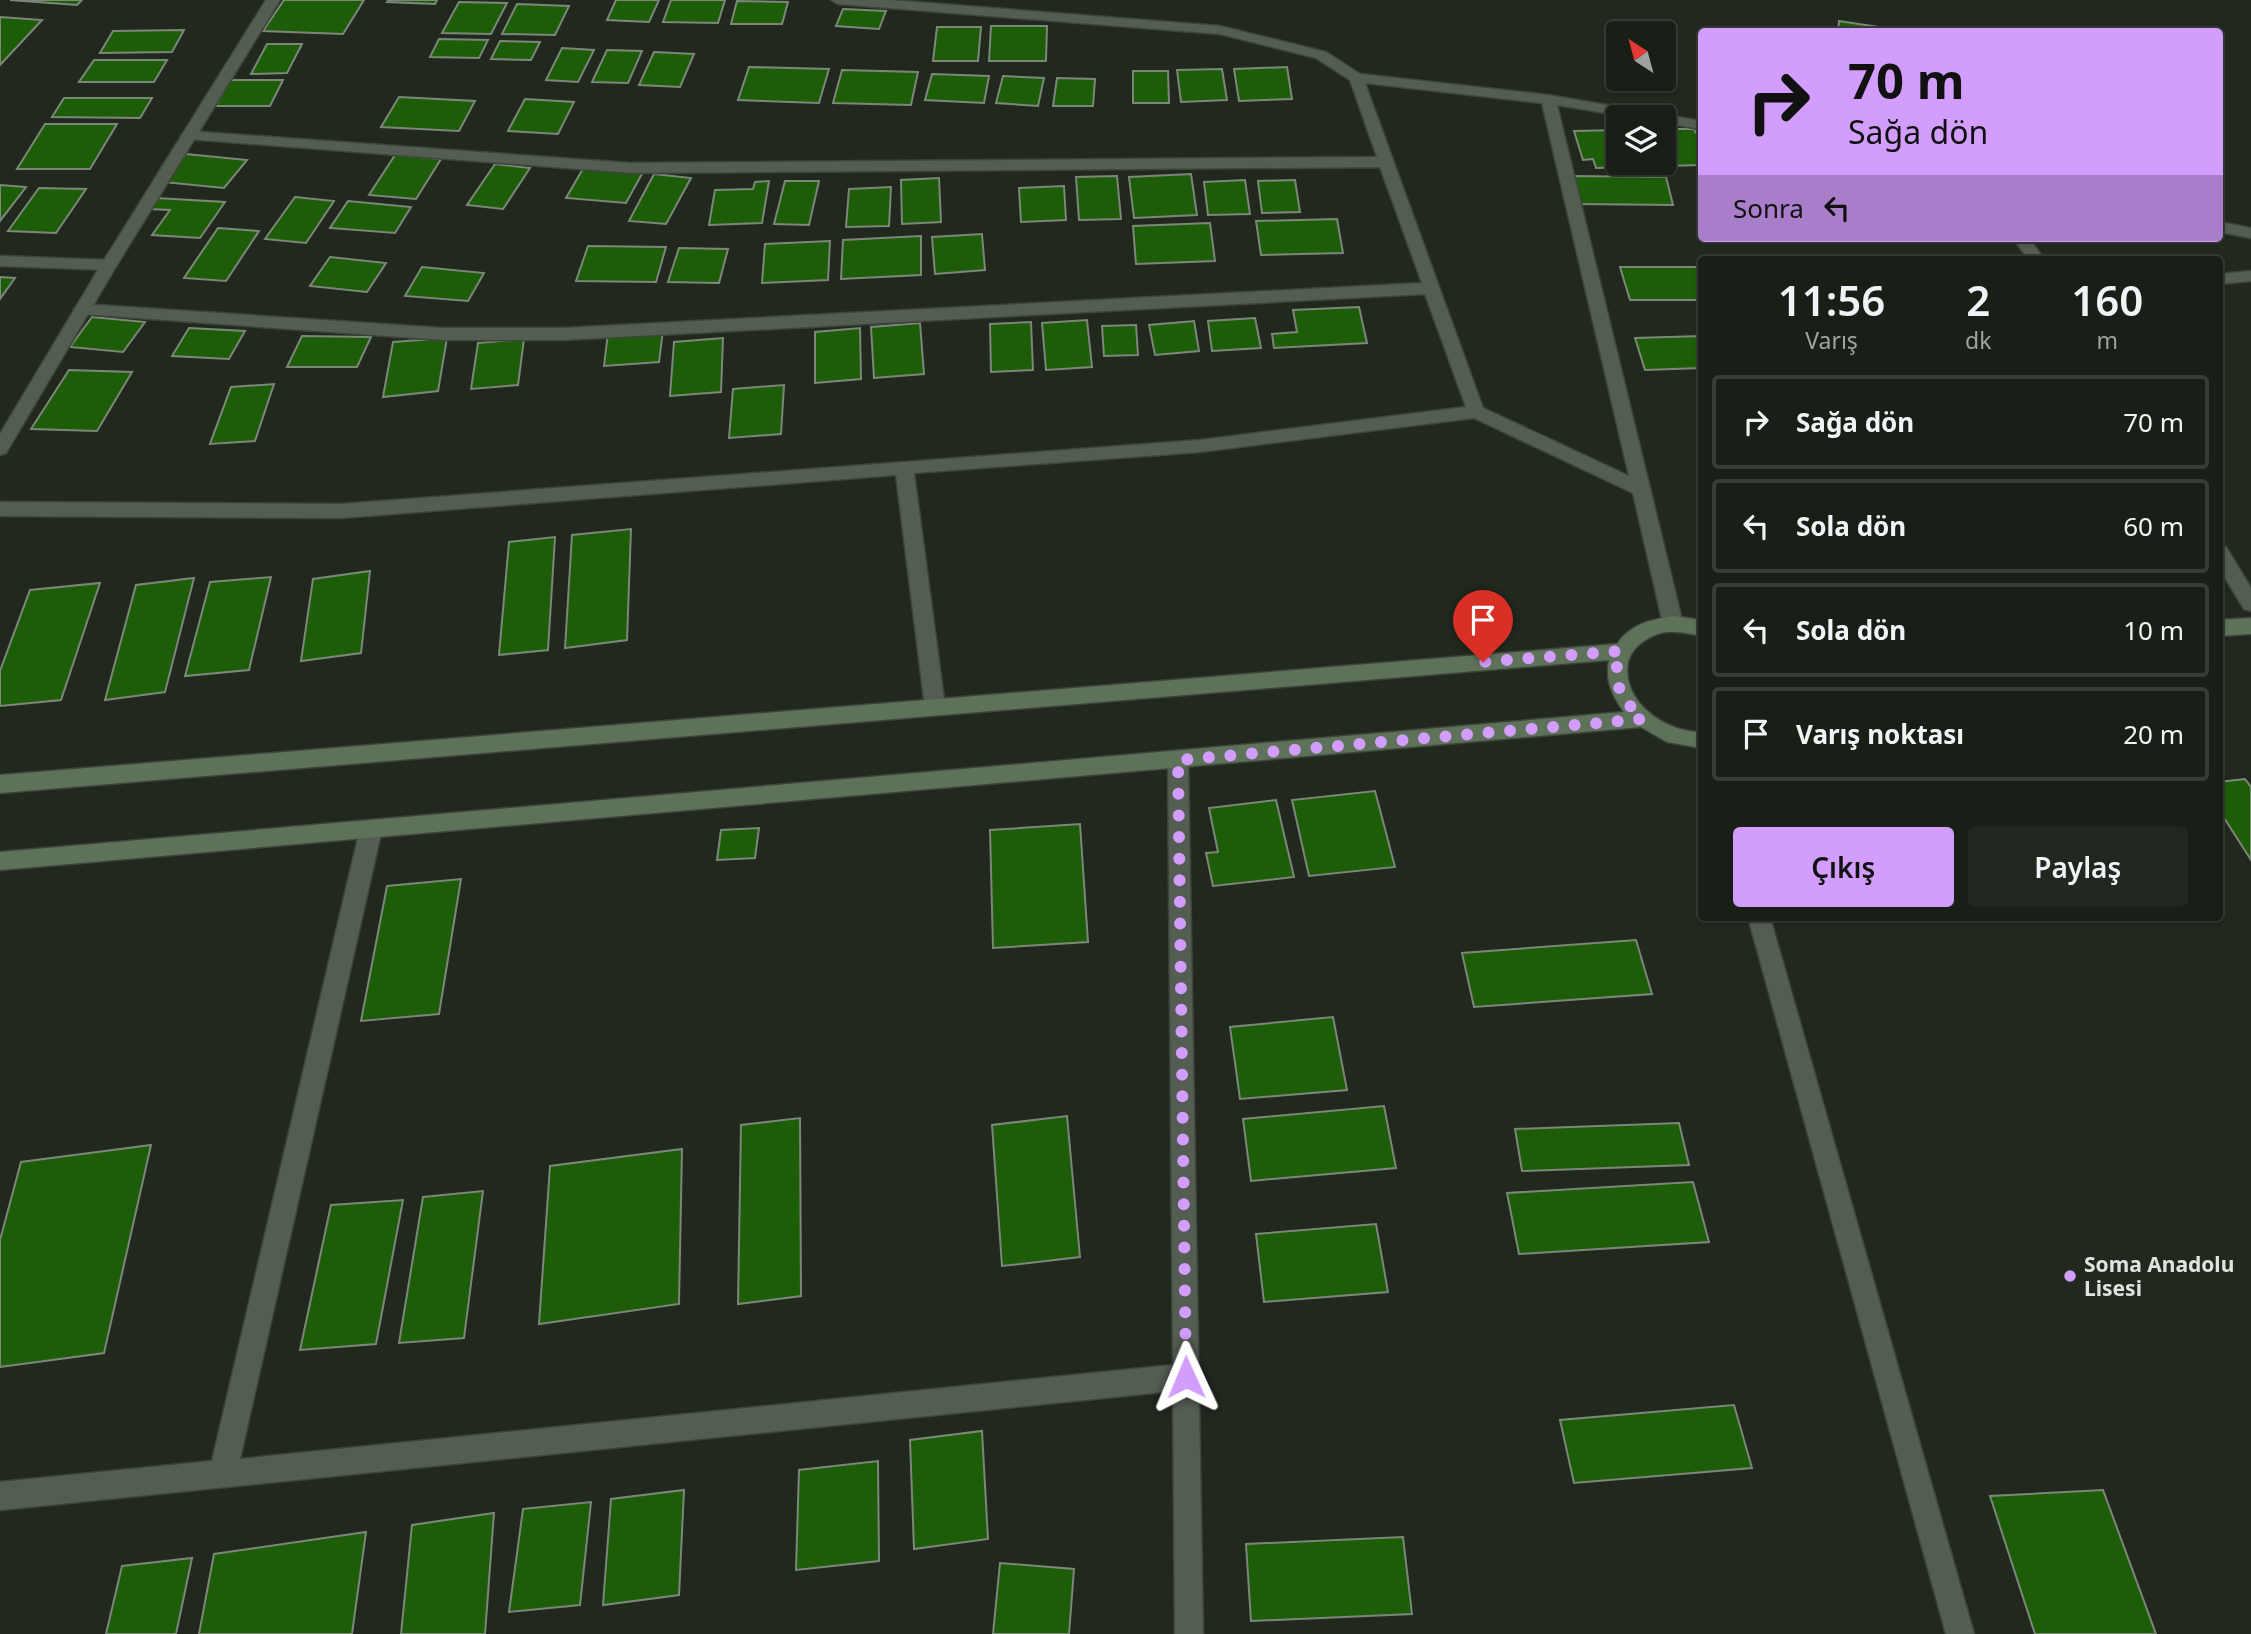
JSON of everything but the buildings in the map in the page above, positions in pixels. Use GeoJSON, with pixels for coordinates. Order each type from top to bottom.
{"type":"FeatureCollection","features":[{"type":"Feature","properties":{"kind":"main road"},"geometry":{"type":"LineString","coordinates":[[1698,628],[1673,624],[1651,628],[1633,637],[1620,651],[1615,668],[1618,688],[1629,706],[1643,719],[1669,734],[1698,739]]}},
{"type":"Feature","properties":{"kind":"main road"},"geometry":{"type":"LineString","coordinates":[[2223,628],[2251,626]]}},
{"type":"Feature","properties":{"kind":"main road"},"geometry":{"type":"LineString","coordinates":[[0,784],[1620,651]]}},
{"type":"Feature","properties":{"kind":"main road"},"geometry":{"type":"LineString","coordinates":[[0,861],[1643,719]]}},
{"type":"Feature","properties":{"kind":"street"},"geometry":{"type":"LineString","coordinates":[[0,449],[82,309],[273,0]]}},
{"type":"Feature","properties":{"kind":"street"},"geometry":{"type":"LineString","coordinates":[[838,0],[1220,30],[1321,55],[1356,78],[1548,99],[1606,109]]}},
{"type":"Feature","properties":{"kind":"street"},"geometry":{"type":"LineString","coordinates":[[1356,78],[1476,412]]}},
{"type":"Feature","properties":{"kind":"street"},"geometry":{"type":"LineString","coordinates":[[1548,99],[1673,624]]}},
{"type":"Feature","properties":{"kind":"street"},"geometry":{"type":"LineString","coordinates":[[1676,121],[1698,125]]}},
{"type":"Feature","properties":{"kind":"street"},"geometry":{"type":"LineString","coordinates":[[188,135],[630,169],[1386,162]]}},
{"type":"Feature","properties":{"kind":"street"},"geometry":{"type":"LineString","coordinates":[[2223,228],[2251,233]]}},
{"type":"Feature","properties":{"kind":"street"},"geometry":{"type":"LineString","coordinates":[[0,261],[109,265]]}},
{"type":"Feature","properties":{"kind":"street"},"geometry":{"type":"LineString","coordinates":[[2223,279],[2251,276]]}},
{"type":"Feature","properties":{"kind":"street"},"geometry":{"type":"LineString","coordinates":[[82,309],[443,334],[563,334],[1431,288]]}},
{"type":"Feature","properties":{"kind":"street"},"geometry":{"type":"LineString","coordinates":[[0,509],[341,512],[1200,446],[1476,412],[1641,489]]}},
{"type":"Feature","properties":{"kind":"street"},"geometry":{"type":"LineString","coordinates":[[904,467],[935,707]]}},
{"type":"Feature","properties":{"kind":"street"},"geometry":{"type":"LineString","coordinates":[[2223,558],[2251,604]]}},
{"type":"Feature","properties":{"kind":"street"},"geometry":{"type":"LineString","coordinates":[[1178,760],[1189,1634]]}},
{"type":"Feature","properties":{"kind":"street"},"geometry":{"type":"LineString","coordinates":[[223,1473],[371,829]]}},
{"type":"Feature","properties":{"kind":"street"},"geometry":{"type":"LineString","coordinates":[[1760,921],[1960,1634]]}},
{"type":"Feature","properties":{"kind":"street"},"geometry":{"type":"LineString","coordinates":[[0,1496],[1186,1377]]}},
{"type":"Feature","properties":{"kind":"place","name":"Soma Anadolu Lisesi"},"geometry":{"type":"Point","coordinates":[2070,1276]}},
{"type":"Feature","properties":{"kind":"route"},"geometry":{"type":"LineString","coordinates":[[1186,1377],[1178,760],[1643,719],[1629,706],[1618,688],[1615,668],[1620,651],[1483,662]]}}]}
